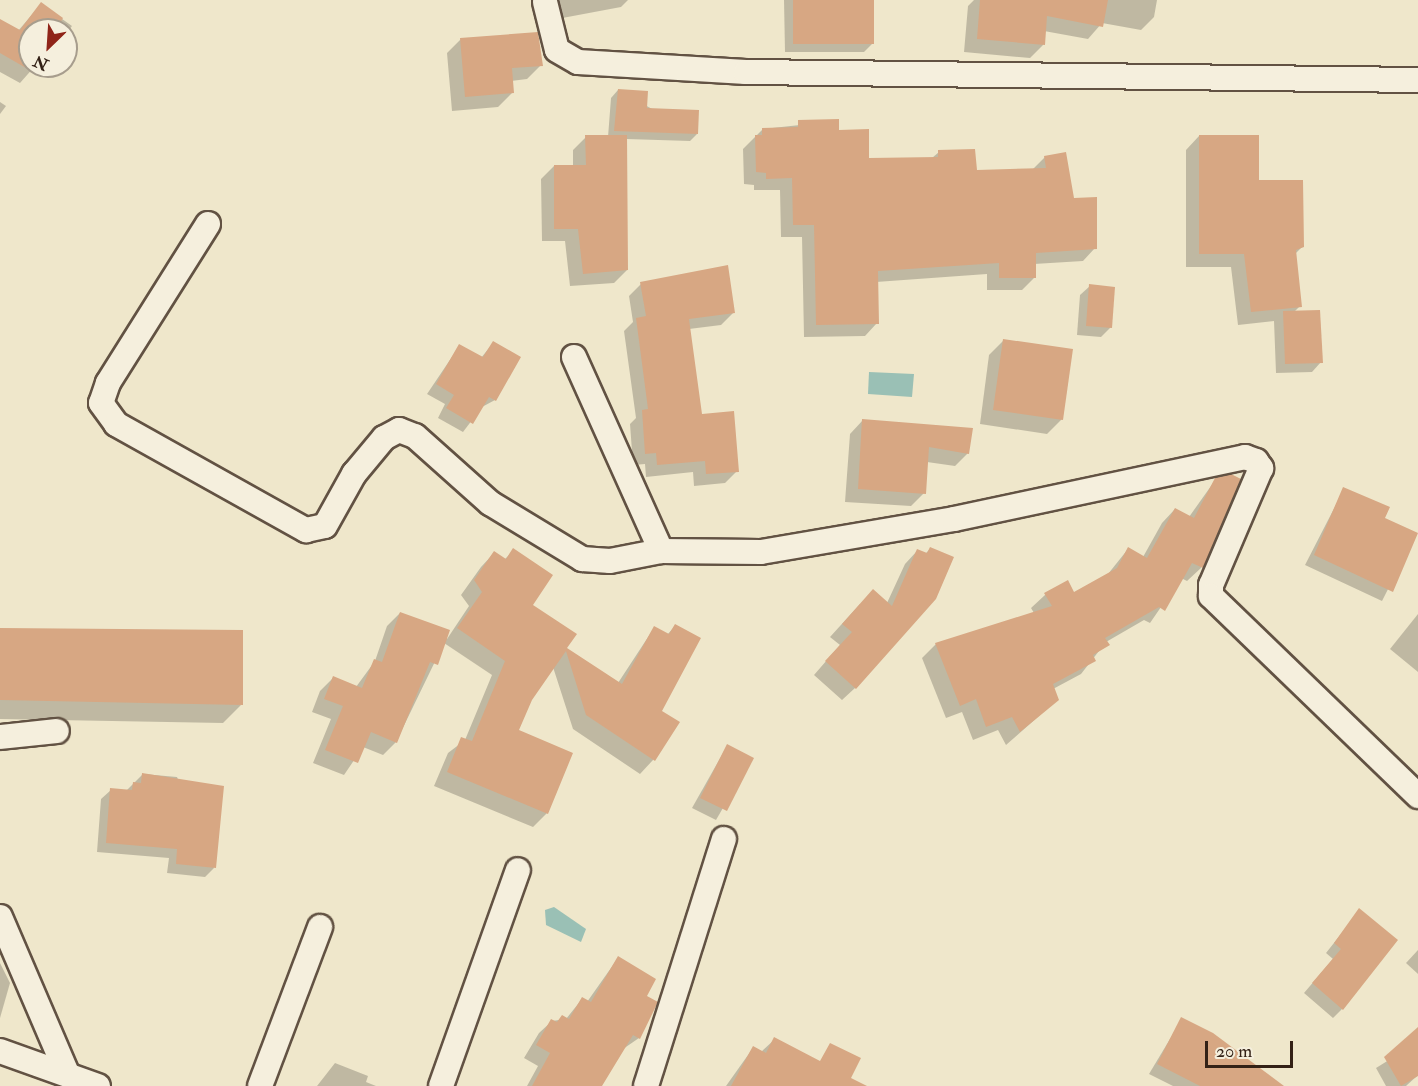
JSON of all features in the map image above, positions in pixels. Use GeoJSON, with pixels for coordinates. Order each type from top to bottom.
{"type":"FeatureCollection","features":[{"type":"Feature","properties":{"kind":"street"},"geometry":{"type":"LineString","coordinates":[[545,2],[556,50],[565,58],[746,72],[1418,80]]}},
{"type":"Feature","properties":{"kind":"street"},"geometry":{"type":"LineString","coordinates":[[208,224],[108,383],[101,403],[116,424],[306,530],[325,526],[354,474],[384,438],[399,430],[415,436],[490,503],[582,559],[610,561],[661,551],[761,552],[954,519],[1245,457],[1261,468],[1211,585],[1211,596],[1418,796]]}},
{"type":"Feature","properties":{"kind":"street"},"geometry":{"type":"LineString","coordinates":[[574,357],[661,551]]}},
{"type":"Feature","properties":{"kind":"street"},"geometry":{"type":"LineString","coordinates":[[0,737],[57,731]]}},
{"type":"Feature","properties":{"kind":"street"},"geometry":{"type":"LineString","coordinates":[[646,1086],[724,839]]}},
{"type":"Feature","properties":{"kind":"street"},"geometry":{"type":"LineString","coordinates":[[441,1086],[518,870]]}},
{"type":"Feature","properties":{"kind":"street"},"geometry":{"type":"LineString","coordinates":[[0,917],[67,1073]]}},
{"type":"Feature","properties":{"kind":"street"},"geometry":{"type":"LineString","coordinates":[[260,1086],[320,927]]}},
{"type":"Feature","properties":{"kind":"street"},"geometry":{"type":"LineString","coordinates":[[0,1051],[67,1073],[98,1086]]}},
{"type":"Feature","properties":{"kind":"water"},"geometry":{"type":"Polygon","coordinates":[[[869,372],[914,374],[912,397],[868,394],[869,372]]]}},
{"type":"Feature","properties":{"kind":"water"},"geometry":{"type":"Polygon","coordinates":[[[554,907],[586,929],[581,942],[546,925],[545,910],[554,907]]]}},
{"type":"Feature","properties":{"kind":"building"},"geometry":{"type":"Polygon","coordinates":[[[793,0],[874,0],[874,44],[793,44],[793,0]]]}},
{"type":"Feature","properties":{"kind":"building"},"geometry":{"type":"Polygon","coordinates":[[[980,0],[1108,0],[1103,27],[1047,16],[1045,45],[977,39],[980,0]]]}},
{"type":"Feature","properties":{"kind":"building"},"geometry":{"type":"Polygon","coordinates":[[[41,2],[63,18],[29,18],[41,2]]]}},
{"type":"Feature","properties":{"kind":"building"},"geometry":{"type":"Polygon","coordinates":[[[0,19],[18,29],[18,63],[0,53],[0,19]]]}},
{"type":"Feature","properties":{"kind":"building"},"geometry":{"type":"Polygon","coordinates":[[[538,32],[543,66],[512,68],[514,93],[465,97],[460,38],[538,32]]]}},
{"type":"Feature","properties":{"kind":"building"},"geometry":{"type":"Polygon","coordinates":[[[618,89],[648,91],[647,108],[699,110],[698,134],[614,131],[618,89]]]}},
{"type":"Feature","properties":{"kind":"building"},"geometry":{"type":"Polygon","coordinates":[[[839,119],[839,130],[869,129],[869,158],[938,157],[938,150],[975,149],[977,170],[1046,168],[1044,156],[1066,152],[1074,198],[1097,197],[1097,249],[1036,253],[1036,278],[999,278],[999,263],[878,271],[879,324],[816,325],[814,225],[793,225],[792,178],[766,179],[766,173],[756,172],[755,135],[762,135],[762,128],[798,127],[798,120],[839,119]]]}},
{"type":"Feature","properties":{"kind":"building"},"geometry":{"type":"Polygon","coordinates":[[[585,135],[627,135],[628,270],[583,274],[578,229],[554,229],[554,165],[586,165],[585,135]]]}},
{"type":"Feature","properties":{"kind":"building"},"geometry":{"type":"Polygon","coordinates":[[[1199,135],[1259,135],[1259,180],[1303,180],[1304,247],[1296,250],[1302,307],[1251,312],[1244,254],[1199,254],[1199,135]]]}},
{"type":"Feature","properties":{"kind":"building"},"geometry":{"type":"Polygon","coordinates":[[[728,265],[735,313],[689,319],[702,414],[734,411],[739,472],[706,474],[705,461],[657,465],[656,453],[645,454],[642,410],[648,409],[636,318],[646,316],[640,282],[728,265]]]}},
{"type":"Feature","properties":{"kind":"building"},"geometry":{"type":"Polygon","coordinates":[[[1089,284],[1115,287],[1112,328],[1086,326],[1089,284]]]}},
{"type":"Feature","properties":{"kind":"building"},"geometry":{"type":"Polygon","coordinates":[[[1320,310],[1323,363],[1285,364],[1283,311],[1320,310]]]}},
{"type":"Feature","properties":{"kind":"building"},"geometry":{"type":"Polygon","coordinates":[[[1003,339],[1073,349],[1063,420],[993,410],[1003,339]]]}},
{"type":"Feature","properties":{"kind":"building"},"geometry":{"type":"Polygon","coordinates":[[[493,341],[521,357],[496,401],[489,397],[473,424],[446,408],[454,395],[436,384],[459,344],[483,357],[493,341]]]}},
{"type":"Feature","properties":{"kind":"building"},"geometry":{"type":"Polygon","coordinates":[[[862,419],[973,428],[969,454],[929,447],[926,494],[858,489],[862,419]]]}},
{"type":"Feature","properties":{"kind":"building"},"geometry":{"type":"Polygon","coordinates":[[[1231,474],[1241,479],[1203,568],[1192,563],[1165,611],[1159,607],[1105,638],[1110,645],[1093,655],[1096,661],[1053,684],[1059,700],[1020,732],[1012,717],[986,727],[976,699],[960,706],[935,643],[1052,606],[1044,593],[1068,580],[1074,592],[1117,568],[1128,547],[1147,558],[1175,508],[1194,518],[1215,478],[1231,474]]]}},
{"type":"Feature","properties":{"kind":"building"},"geometry":{"type":"Polygon","coordinates":[[[1343,487],[1390,507],[1385,518],[1418,533],[1393,592],[1314,555],[1343,487]]]}},
{"type":"Feature","properties":{"kind":"building"},"geometry":{"type":"Polygon","coordinates":[[[930,547],[954,557],[936,599],[856,689],[825,661],[852,632],[842,624],[873,589],[892,606],[917,549],[927,553],[930,547]]]}},
{"type":"Feature","properties":{"kind":"building"},"geometry":{"type":"Polygon","coordinates":[[[513,548],[553,575],[533,605],[577,634],[567,648],[622,684],[654,626],[669,634],[675,624],[701,638],[662,711],[680,722],[655,761],[586,715],[566,651],[532,700],[519,730],[573,753],[548,814],[447,772],[461,737],[472,741],[505,661],[457,628],[482,592],[474,580],[494,551],[506,559],[513,548]]]}},
{"type":"Feature","properties":{"kind":"building"},"geometry":{"type":"Polygon","coordinates":[[[400,612],[450,630],[438,665],[430,662],[397,743],[371,732],[358,763],[325,750],[343,706],[324,699],[333,676],[362,688],[374,659],[382,662],[400,612]]]}},
{"type":"Feature","properties":{"kind":"building"},"geometry":{"type":"Polygon","coordinates":[[[0,628],[243,630],[243,705],[0,700],[0,628]]]}},
{"type":"Feature","properties":{"kind":"building"},"geometry":{"type":"Polygon","coordinates":[[[727,744],[754,758],[727,811],[700,798],[727,744]]]}},
{"type":"Feature","properties":{"kind":"building"},"geometry":{"type":"Polygon","coordinates":[[[142,773],[224,786],[216,868],[176,864],[177,849],[106,843],[110,788],[132,790],[133,782],[141,783],[142,773]]]}},
{"type":"Feature","properties":{"kind":"building"},"geometry":{"type":"Polygon","coordinates":[[[1359,908],[1398,940],[1343,1010],[1312,983],[1341,949],[1334,943],[1359,908]]]}},
{"type":"Feature","properties":{"kind":"building"},"geometry":{"type":"Polygon","coordinates":[[[618,956],[656,979],[647,996],[658,1002],[640,1039],[633,1035],[602,1086],[532,1086],[550,1053],[536,1045],[551,1019],[557,1022],[562,1015],[569,1019],[582,997],[591,1002],[618,956]]]}},
{"type":"Feature","properties":{"kind":"building"},"geometry":{"type":"Polygon","coordinates":[[[1181,1017],[1213,1033],[1284,1086],[1200,1086],[1157,1064],[1181,1017]]]}},
{"type":"Feature","properties":{"kind":"building"},"geometry":{"type":"Polygon","coordinates":[[[1418,1027],[1418,1076],[1401,1086],[1384,1057],[1418,1027]]]}},
{"type":"Feature","properties":{"kind":"building"},"geometry":{"type":"Polygon","coordinates":[[[774,1037],[820,1061],[830,1043],[861,1058],[851,1078],[867,1086],[731,1086],[753,1046],[766,1053],[774,1037]]]}}]}
